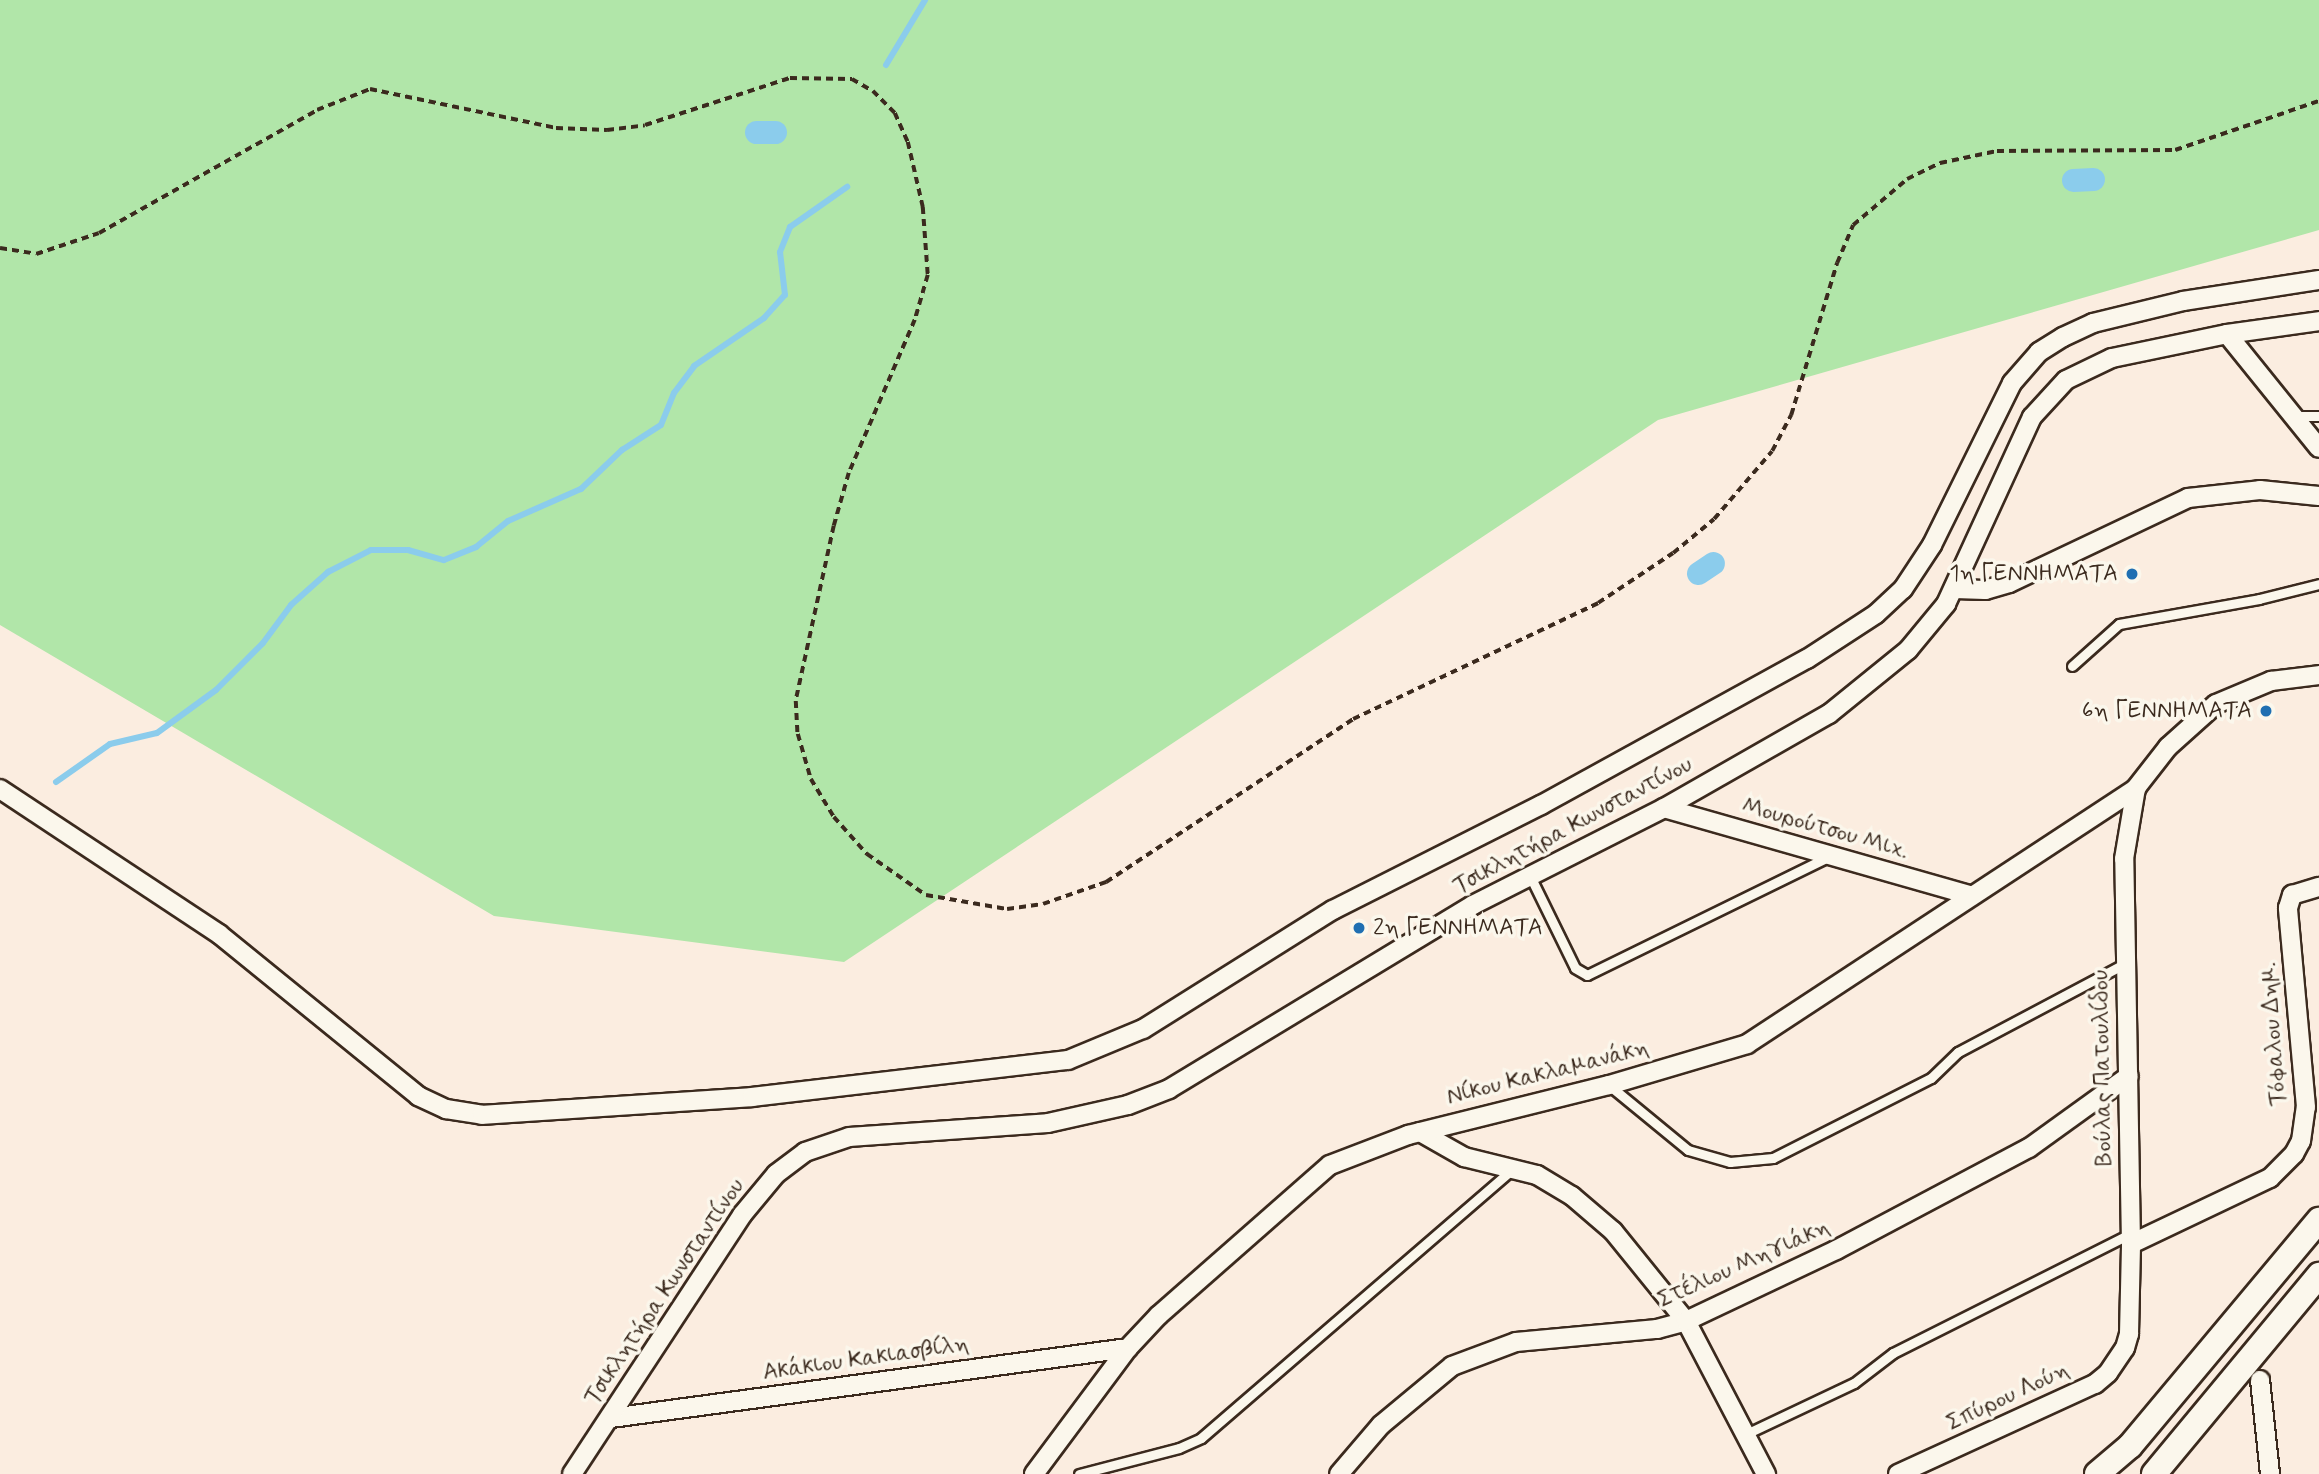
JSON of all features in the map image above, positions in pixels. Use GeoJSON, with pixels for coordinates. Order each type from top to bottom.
{"type":"FeatureCollection","features":[{"type":"Feature","properties":{"kind":"main road"},"geometry":{"type":"LineString","coordinates":[[2097,1474],[2130,1446],[2319,1220]]}},
{"type":"Feature","properties":{"kind":"main road"},"geometry":{"type":"LineString","coordinates":[[2154,1474],[2319,1275]]}},
{"type":"Feature","properties":{"kind":"street"},"geometry":{"type":"LineString","coordinates":[[0,789],[219,934],[418,1096],[446,1109],[482,1115],[752,1097],[1068,1060],[1143,1029],[1333,910],[1553,799],[1807,659],[1876,614],[1903,589],[1932,545],[2012,383],[2039,352],[2063,337],[2093,323],[2183,301],[2319,280]]}},
{"type":"Feature","properties":{"kind":"street","name":"Τσικλητήρα Κωνσταντίνου"},"geometry":{"type":"LineString","coordinates":[[572,1474],[742,1215],[776,1174],[805,1152],[849,1137],[1048,1123],[1151,1097],[1263,1035],[1473,905],[1664,808],[1829,714],[1908,650],[1955,590],[2024,431],[2052,390],[2112,358],[2228,334],[2319,321]]}},
{"type":"Feature","properties":{"kind":"street"},"geometry":{"type":"LineString","coordinates":[[2228,334],[2319,448]]}},
{"type":"Feature","properties":{"kind":"street"},"geometry":{"type":"LineString","coordinates":[[1955,590],[1985,590],[2009,583],[2188,498],[2260,491],[2319,496]]}},
{"type":"Feature","properties":{"kind":"street"},"geometry":{"type":"LineString","coordinates":[[2136,788],[2168,747],[2216,704],[2272,681],[2319,675]]}},
{"type":"Feature","properties":{"kind":"street","name":"Νίκου Κακλαμανάκη"},"geometry":{"type":"LineString","coordinates":[[1034,1474],[1128,1348],[1182,1292],[1330,1165],[1419,1132],[1609,1085],[1746,1044],[2136,788]]}},
{"type":"Feature","properties":{"kind":"street","name":"Βούλας Πατουλίδου"},"geometry":{"type":"LineString","coordinates":[[2125,1348],[2129,1335],[2130,1239],[2124,859],[2136,788]]}},
{"type":"Feature","properties":{"kind":"street","name":"Μουρούτσου Μιχ."},"geometry":{"type":"LineString","coordinates":[[1664,808],[1972,896]]}},
{"type":"Feature","properties":{"kind":"street","name":"Τόφαλου Δημ."},"geometry":{"type":"LineString","coordinates":[[2130,1239],[2270,1178],[2294,1154],[2301,1141],[2312,1106],[2288,908],[2292,895],[2319,887]]}},
{"type":"Feature","properties":{"kind":"street","name":"Στέλιου Μηγιάκη"},"geometry":{"type":"LineString","coordinates":[[1339,1474],[1409,1399],[1452,1366],[1516,1342],[1657,1329],[1686,1321],[1836,1251],[2029,1148],[2129,1076]]}},
{"type":"Feature","properties":{"kind":"street"},"geometry":{"type":"LineString","coordinates":[[1419,1132],[1464,1157],[1516,1167],[1559,1187],[1604,1223],[1654,1277],[1686,1321],[1766,1474]]}},
{"type":"Feature","properties":{"kind":"street","name":"Ακάκιου Κακιασβίλη"},"geometry":{"type":"LineString","coordinates":[[611,1418],[1128,1348]]}},
{"type":"Feature","properties":{"kind":"street","name":"Σπύρου Λούη"},"geometry":{"type":"LineString","coordinates":[[1898,1474],[2095,1384],[2108,1373],[2125,1348]]}},
{"type":"Feature","properties":{"kind":"street"},"geometry":{"type":"LineString","coordinates":[[2260,1380],[2270,1474]]}},
{"type":"Feature","properties":{"kind":"lane"},"geometry":{"type":"LineString","coordinates":[[2293,416],[2319,416]]}},
{"type":"Feature","properties":{"kind":"lane"},"geometry":{"type":"LineString","coordinates":[[2072,666],[2119,624],[2259,599],[2319,584]]}},
{"type":"Feature","properties":{"kind":"lane"},"geometry":{"type":"LineString","coordinates":[[1530,876],[1575,968],[1587,975],[1830,856]]}},
{"type":"Feature","properties":{"kind":"lane"},"geometry":{"type":"LineString","coordinates":[[1609,1085],[1688,1150],[1730,1162],[1773,1158],[1931,1078],[1958,1052],[2126,963]]}},
{"type":"Feature","properties":{"kind":"lane"},"geometry":{"type":"LineString","coordinates":[[1079,1474],[1179,1448],[1201,1437],[1516,1167]]}},
{"type":"Feature","properties":{"kind":"lane"},"geometry":{"type":"LineString","coordinates":[[1746,1434],[1854,1383],[1893,1353],[2130,1239]]}},
{"type":"Feature","properties":{"kind":"path"},"geometry":{"type":"LineString","coordinates":[[0,248],[36,254],[99,233],[306,116],[370,89],[556,128],[607,130],[645,125],[790,78],[852,79],[873,91],[895,113],[908,142],[923,207],[928,275],[915,320],[849,473],[796,701],[797,734],[811,779],[834,817],[867,854],[926,895],[1007,909],[1043,904],[1106,882],[1353,719],[1598,603],[1672,553],[1714,519],[1772,451],[1791,415],[1837,262],[1853,225],[1907,179],[1940,163],[1997,151],[2175,150],[2319,101]]}},
{"type":"Feature","properties":{"kind":"green space"},"geometry":{"type":"Polygon","coordinates":[[[0,0],[2319,0],[2319,230],[1658,420],[844,962],[494,916],[0,625],[0,0]]]}},
{"type":"Feature","properties":{"kind":"waterway"},"geometry":{"type":"LineString","coordinates":[[886,65],[925,0]]}},
{"type":"Feature","properties":{"kind":"waterway"},"geometry":{"type":"LineString","coordinates":[[756,132],[775,132]]}},
{"type":"Feature","properties":{"kind":"waterway"},"geometry":{"type":"LineString","coordinates":[[2073,180],[2093,179]]}},
{"type":"Feature","properties":{"kind":"waterway"},"geometry":{"type":"LineString","coordinates":[[56,782],[110,744],[157,733],[216,690],[263,643],[291,605],[328,572],[371,550],[408,550],[444,560],[476,547],[508,521],[581,489],[622,450],[661,425],[674,393],[694,366],[764,318],[785,295],[780,252],[790,227],[847,187]]}},
{"type":"Feature","properties":{"kind":"waterway"},"geometry":{"type":"LineString","coordinates":[[1698,573],[1713,563]]}},
{"type":"Feature","properties":{"kind":"place","name":"1η ΓΕΝΝΗΜΑΤΑ"},"geometry":{"type":"Point","coordinates":[2132,574]}},
{"type":"Feature","properties":{"kind":"place","name":"6η ΓΕΝΝΗΜΑΤΑ"},"geometry":{"type":"Point","coordinates":[2266,711]}},
{"type":"Feature","properties":{"kind":"place","name":"2η ΓΕΝΝΗΜΑΤΑ"},"geometry":{"type":"Point","coordinates":[1359,928]}}]}
